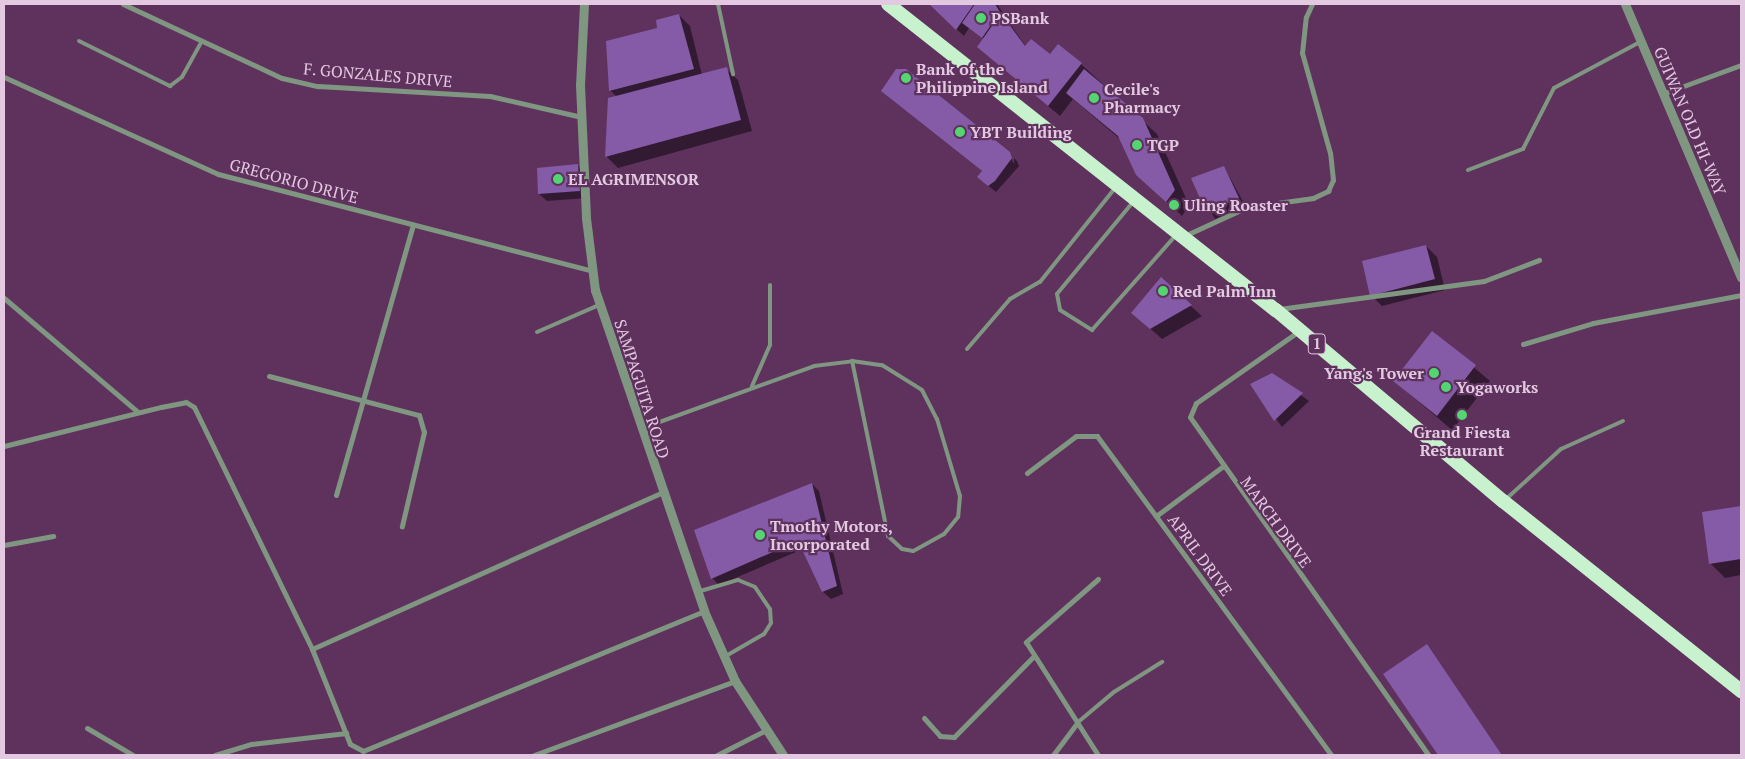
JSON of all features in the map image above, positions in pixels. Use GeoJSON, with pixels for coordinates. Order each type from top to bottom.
{"type":"FeatureCollection","features":[{"type":"Feature","properties":{"kind":"highway","name":"1"},"geometry":{"type":"LineString","coordinates":[[888,4],[1182,234],[1301,330],[1503,501],[1741,691]]}},
{"type":"Feature","properties":{"kind":"street","name":"F. GONZALES DRIVE"},"geometry":{"type":"LineString","coordinates":[[123,4],[201,43],[282,78],[318,86],[490,96],[584,118]]}},
{"type":"Feature","properties":{"kind":"street","name":"SAMPAGUITA ROAD"},"geometry":{"type":"LineString","coordinates":[[584,4],[580,85],[584,118],[592,270],[599,305],[696,592],[735,681],[783,755]]}},
{"type":"Feature","properties":{"kind":"street"},"geometry":{"type":"LineString","coordinates":[[1182,234],[1247,207],[1313,198],[1328,191],[1333,180],[1330,153],[1302,53],[1306,17],[1312,4]]}},
{"type":"Feature","properties":{"kind":"street","name":"GUIWAN OLD HI-WAY"},"geometry":{"type":"LineString","coordinates":[[1625,4],[1741,277]]}},
{"type":"Feature","properties":{"kind":"street"},"geometry":{"type":"LineString","coordinates":[[1662,94],[1741,65]]}},
{"type":"Feature","properties":{"kind":"street","name":"GREGORIO DRIVE"},"geometry":{"type":"LineString","coordinates":[[4,77],[218,174],[592,270]]}},
{"type":"Feature","properties":{"kind":"street"},"geometry":{"type":"LineString","coordinates":[[336,495],[413,225]]}},
{"type":"Feature","properties":{"kind":"street"},"geometry":{"type":"LineString","coordinates":[[1276,310],[1484,281],[1539,260]]}},
{"type":"Feature","properties":{"kind":"street"},"geometry":{"type":"LineString","coordinates":[[1523,344],[1593,323],[1741,295]]}},
{"type":"Feature","properties":{"kind":"street"},"geometry":{"type":"LineString","coordinates":[[4,298],[138,412]]}},
{"type":"Feature","properties":{"kind":"street","name":"MARCH DRIVE"},"geometry":{"type":"LineString","coordinates":[[1301,330],[1191,411],[1193,422],[1222,467],[1428,755]]}},
{"type":"Feature","properties":{"kind":"street"},"geometry":{"type":"LineString","coordinates":[[269,376],[412,410],[423,422],[402,526]]}},
{"type":"Feature","properties":{"kind":"street"},"geometry":{"type":"LineString","coordinates":[[4,446],[138,412],[186,402],[194,407],[312,649],[346,733],[355,748],[375,749],[704,611]]}},
{"type":"Feature","properties":{"kind":"street","name":"APRIL DRIVE"},"geometry":{"type":"LineString","coordinates":[[1027,473],[1076,436],[1089,433],[1111,450],[1156,516],[1331,755]]}},
{"type":"Feature","properties":{"kind":"street"},"geometry":{"type":"LineString","coordinates":[[1156,516],[1222,467]]}},
{"type":"Feature","properties":{"kind":"street"},"geometry":{"type":"LineString","coordinates":[[312,649],[661,492]]}},
{"type":"Feature","properties":{"kind":"street"},"geometry":{"type":"LineString","coordinates":[[4,545],[52,536]]}},
{"type":"Feature","properties":{"kind":"street"},"geometry":{"type":"LineString","coordinates":[[1098,579],[1027,637],[1033,657],[1098,755]]}},
{"type":"Feature","properties":{"kind":"street"},"geometry":{"type":"LineString","coordinates":[[924,718],[940,736],[954,737],[1033,657]]}},
{"type":"Feature","properties":{"kind":"street"},"geometry":{"type":"LineString","coordinates":[[534,755],[735,681]]}},
{"type":"Feature","properties":{"kind":"street"},"geometry":{"type":"LineString","coordinates":[[1053,755],[1076,724]]}},
{"type":"Feature","properties":{"kind":"street"},"geometry":{"type":"LineString","coordinates":[[86,728],[133,755]]}},
{"type":"Feature","properties":{"kind":"street"},"geometry":{"type":"LineString","coordinates":[[717,755],[766,730]]}},
{"type":"Feature","properties":{"kind":"street"},"geometry":{"type":"LineString","coordinates":[[215,755],[251,744],[346,733]]}},
{"type":"Feature","properties":{"kind":"lane"},"geometry":{"type":"LineString","coordinates":[[718,4],[733,74]]}},
{"type":"Feature","properties":{"kind":"lane"},"geometry":{"type":"LineString","coordinates":[[79,41],[170,86],[182,77],[201,43]]}},
{"type":"Feature","properties":{"kind":"lane"},"geometry":{"type":"LineString","coordinates":[[1468,170],[1523,149],[1554,88],[1640,42]]}},
{"type":"Feature","properties":{"kind":"lane"},"geometry":{"type":"LineString","coordinates":[[967,349],[1010,299],[1040,282],[1118,184]]}},
{"type":"Feature","properties":{"kind":"lane"},"geometry":{"type":"LineString","coordinates":[[1136,199],[1057,294],[1060,310],[1092,330],[1182,234]]}},
{"type":"Feature","properties":{"kind":"lane"},"geometry":{"type":"LineString","coordinates":[[752,386],[770,345],[770,285]]}},
{"type":"Feature","properties":{"kind":"lane"},"geometry":{"type":"LineString","coordinates":[[537,332],[599,305]]}},
{"type":"Feature","properties":{"kind":"lane"},"geometry":{"type":"LineString","coordinates":[[641,429],[752,386],[814,366],[852,361],[882,365],[901,374],[922,390],[937,419],[960,496],[958,517],[944,534],[913,551],[902,549],[888,536],[852,361]]}},
{"type":"Feature","properties":{"kind":"lane"},"geometry":{"type":"LineString","coordinates":[[1503,501],[1561,449],[1624,421]]}},
{"type":"Feature","properties":{"kind":"lane"},"geometry":{"type":"LineString","coordinates":[[696,592],[738,580],[755,587],[770,609],[771,623],[764,634],[724,657]]}},
{"type":"Feature","properties":{"kind":"lane"},"geometry":{"type":"LineString","coordinates":[[1076,724],[1114,692],[1162,662]]}},
{"type":"Feature","properties":{"kind":"building"},"geometry":{"type":"Polygon","coordinates":[[[929,4],[974,4],[956,30],[929,4]]]}},
{"type":"Feature","properties":{"kind":"building","name":"PSBank"},"geometry":{"type":"Polygon","coordinates":[[[975,4],[995,4],[1000,12],[982,38],[962,23],[975,4]]]}},
{"type":"Feature","properties":{"kind":"building"},"geometry":{"type":"Polygon","coordinates":[[[1001,13],[1025,46],[1031,39],[1050,54],[1058,44],[1082,63],[1048,106],[977,47],[1001,13]]]}},
{"type":"Feature","properties":{"kind":"building"},"geometry":{"type":"Polygon","coordinates":[[[679,14],[694,69],[609,91],[606,41],[657,28],[656,20],[679,14]]]}},
{"type":"Feature","properties":{"kind":"building"},"geometry":{"type":"Polygon","coordinates":[[[727,67],[741,120],[605,157],[608,98],[727,67]]]}},
{"type":"Feature","properties":{"kind":"building","name":"YBT Building"},"geometry":{"type":"Polygon","coordinates":[[[896,69],[906,69],[1010,152],[1012,158],[995,181],[988,186],[977,177],[982,171],[881,91],[896,69]]]}},
{"type":"Feature","properties":{"kind":"building"},"geometry":{"type":"Polygon","coordinates":[[[1084,69],[1143,118],[1175,190],[1166,202],[1136,175],[1118,136],[1066,93],[1084,69]]]}},
{"type":"Feature","properties":{"kind":"building","name":"EL AGRIMENSOR"},"geometry":{"type":"Polygon","coordinates":[[[578,164],[580,191],[538,194],[537,168],[578,164]]]}},
{"type":"Feature","properties":{"kind":"building"},"geometry":{"type":"Polygon","coordinates":[[[1224,166],[1239,198],[1206,212],[1191,178],[1224,166]]]}},
{"type":"Feature","properties":{"kind":"building"},"geometry":{"type":"Polygon","coordinates":[[[1426,245],[1435,279],[1370,296],[1362,261],[1426,245]]]}},
{"type":"Feature","properties":{"kind":"building","name":"Red Palm Inn"},"geometry":{"type":"Polygon","coordinates":[[[1161,277],[1192,305],[1150,329],[1131,313],[1161,277]]]}},
{"type":"Feature","properties":{"kind":"building","name":"Yang's Tower"},"geometry":{"type":"Polygon","coordinates":[[[1432,331],[1476,365],[1437,416],[1393,381],[1432,331]]]}},
{"type":"Feature","properties":{"kind":"building"},"geometry":{"type":"Polygon","coordinates":[[[1272,373],[1303,393],[1274,421],[1250,384],[1272,373]]]}},
{"type":"Feature","properties":{"kind":"building","name":"Tmothy Motors, Incorporated"},"geometry":{"type":"Polygon","coordinates":[[[812,483],[837,586],[822,592],[798,541],[711,579],[694,530],[812,483]]]}},
{"type":"Feature","properties":{"kind":"building"},"geometry":{"type":"Polygon","coordinates":[[[1741,506],[1741,559],[1709,564],[1702,512],[1741,506]]]}},
{"type":"Feature","properties":{"kind":"building"},"geometry":{"type":"Polygon","coordinates":[[[1427,644],[1502,755],[1438,755],[1383,674],[1427,644]]]}},
{"type":"Feature","properties":{"kind":"place","name":"PSBank"},"geometry":{"type":"Point","coordinates":[981,18]}},
{"type":"Feature","properties":{"kind":"place","name":"Bank of the Philippine Island"},"geometry":{"type":"Point","coordinates":[906,78]}},
{"type":"Feature","properties":{"kind":"place","name":"Cecile's Pharmacy"},"geometry":{"type":"Point","coordinates":[1094,98]}},
{"type":"Feature","properties":{"kind":"place","name":"YBT Building"},"geometry":{"type":"Point","coordinates":[960,132]}},
{"type":"Feature","properties":{"kind":"place","name":"TGP"},"geometry":{"type":"Point","coordinates":[1137,145]}},
{"type":"Feature","properties":{"kind":"place","name":"EL AGRIMENSOR"},"geometry":{"type":"Point","coordinates":[558,179]}},
{"type":"Feature","properties":{"kind":"place","name":"Uling Roaster"},"geometry":{"type":"Point","coordinates":[1174,205]}},
{"type":"Feature","properties":{"kind":"place","name":"Red Palm Inn"},"geometry":{"type":"Point","coordinates":[1163,291]}},
{"type":"Feature","properties":{"kind":"place","name":"Yang's Tower"},"geometry":{"type":"Point","coordinates":[1434,373]}},
{"type":"Feature","properties":{"kind":"place","name":"Yogaworks"},"geometry":{"type":"Point","coordinates":[1446,387]}},
{"type":"Feature","properties":{"kind":"place","name":"Grand Fiesta Restaurant"},"geometry":{"type":"Point","coordinates":[1462,415]}},
{"type":"Feature","properties":{"kind":"place","name":"Tmothy Motors, Incorporated"},"geometry":{"type":"Point","coordinates":[760,535]}}]}
